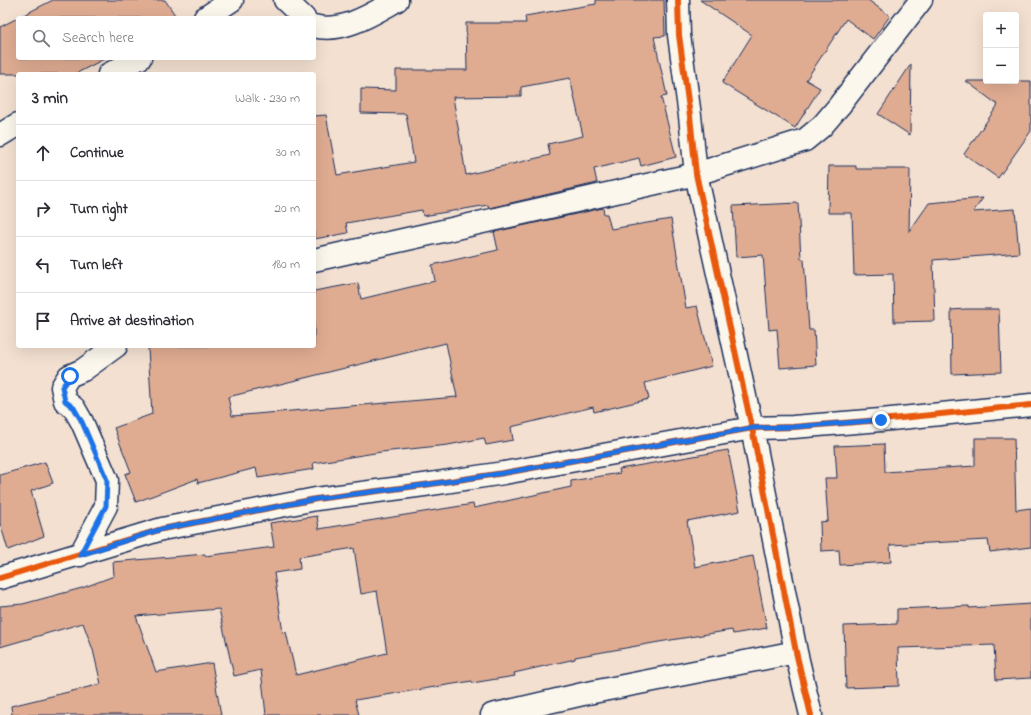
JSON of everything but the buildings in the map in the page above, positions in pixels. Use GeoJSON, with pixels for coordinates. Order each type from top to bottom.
{"type":"FeatureCollection","features":[{"type":"Feature","properties":{"kind":"street"},"geometry":{"type":"LineString","coordinates":[[208,16],[232,0]]}},
{"type":"Feature","properties":{"kind":"street"},"geometry":{"type":"LineString","coordinates":[[285,0],[302,16]]}},
{"type":"Feature","properties":{"kind":"street"},"geometry":{"type":"LineString","coordinates":[[316,26],[336,27],[360,20],[397,0]]}},
{"type":"Feature","properties":{"kind":"street"},"geometry":{"type":"LineString","coordinates":[[678,0],[679,35],[696,174],[752,428],[796,652],[812,715]]}},
{"type":"Feature","properties":{"kind":"street"},"geometry":{"type":"LineString","coordinates":[[316,260],[696,174],[804,140],[822,126],[921,0]]}},
{"type":"Feature","properties":{"kind":"street"},"geometry":{"type":"LineString","coordinates":[[113,72],[136,60]]}},
{"type":"Feature","properties":{"kind":"street"},"geometry":{"type":"LineString","coordinates":[[0,135],[16,125]]}},
{"type":"Feature","properties":{"kind":"street"},"geometry":{"type":"LineString","coordinates":[[80,555],[106,506],[107,480],[82,422],[74,408],[65,401],[62,387],[70,376],[83,370],[113,348]]}},
{"type":"Feature","properties":{"kind":"street"},"geometry":{"type":"LineString","coordinates":[[0,578],[162,529],[316,499],[497,474],[752,428],[793,427],[881,420],[1031,405]]}},
{"type":"Feature","properties":{"kind":"street"},"geometry":{"type":"LineString","coordinates":[[492,715],[583,694],[796,652]]}},
{"type":"Feature","properties":{"kind":"cycle path"},"geometry":{"type":"LineString","coordinates":[[678,0],[679,35],[696,174],[752,428],[796,652],[811,715]]}},
{"type":"Feature","properties":{"kind":"cycle path"},"geometry":{"type":"LineString","coordinates":[[0,578],[162,529],[316,499],[504,473],[752,428],[793,427],[881,420],[1031,405]]}},
{"type":"Feature","properties":{"kind":"route"},"geometry":{"type":"LineString","coordinates":[[70,376],[62,387],[65,401],[74,408],[82,422],[107,480],[106,506],[80,555],[162,529],[316,499],[504,473],[752,428],[793,427],[881,420]]}}]}
